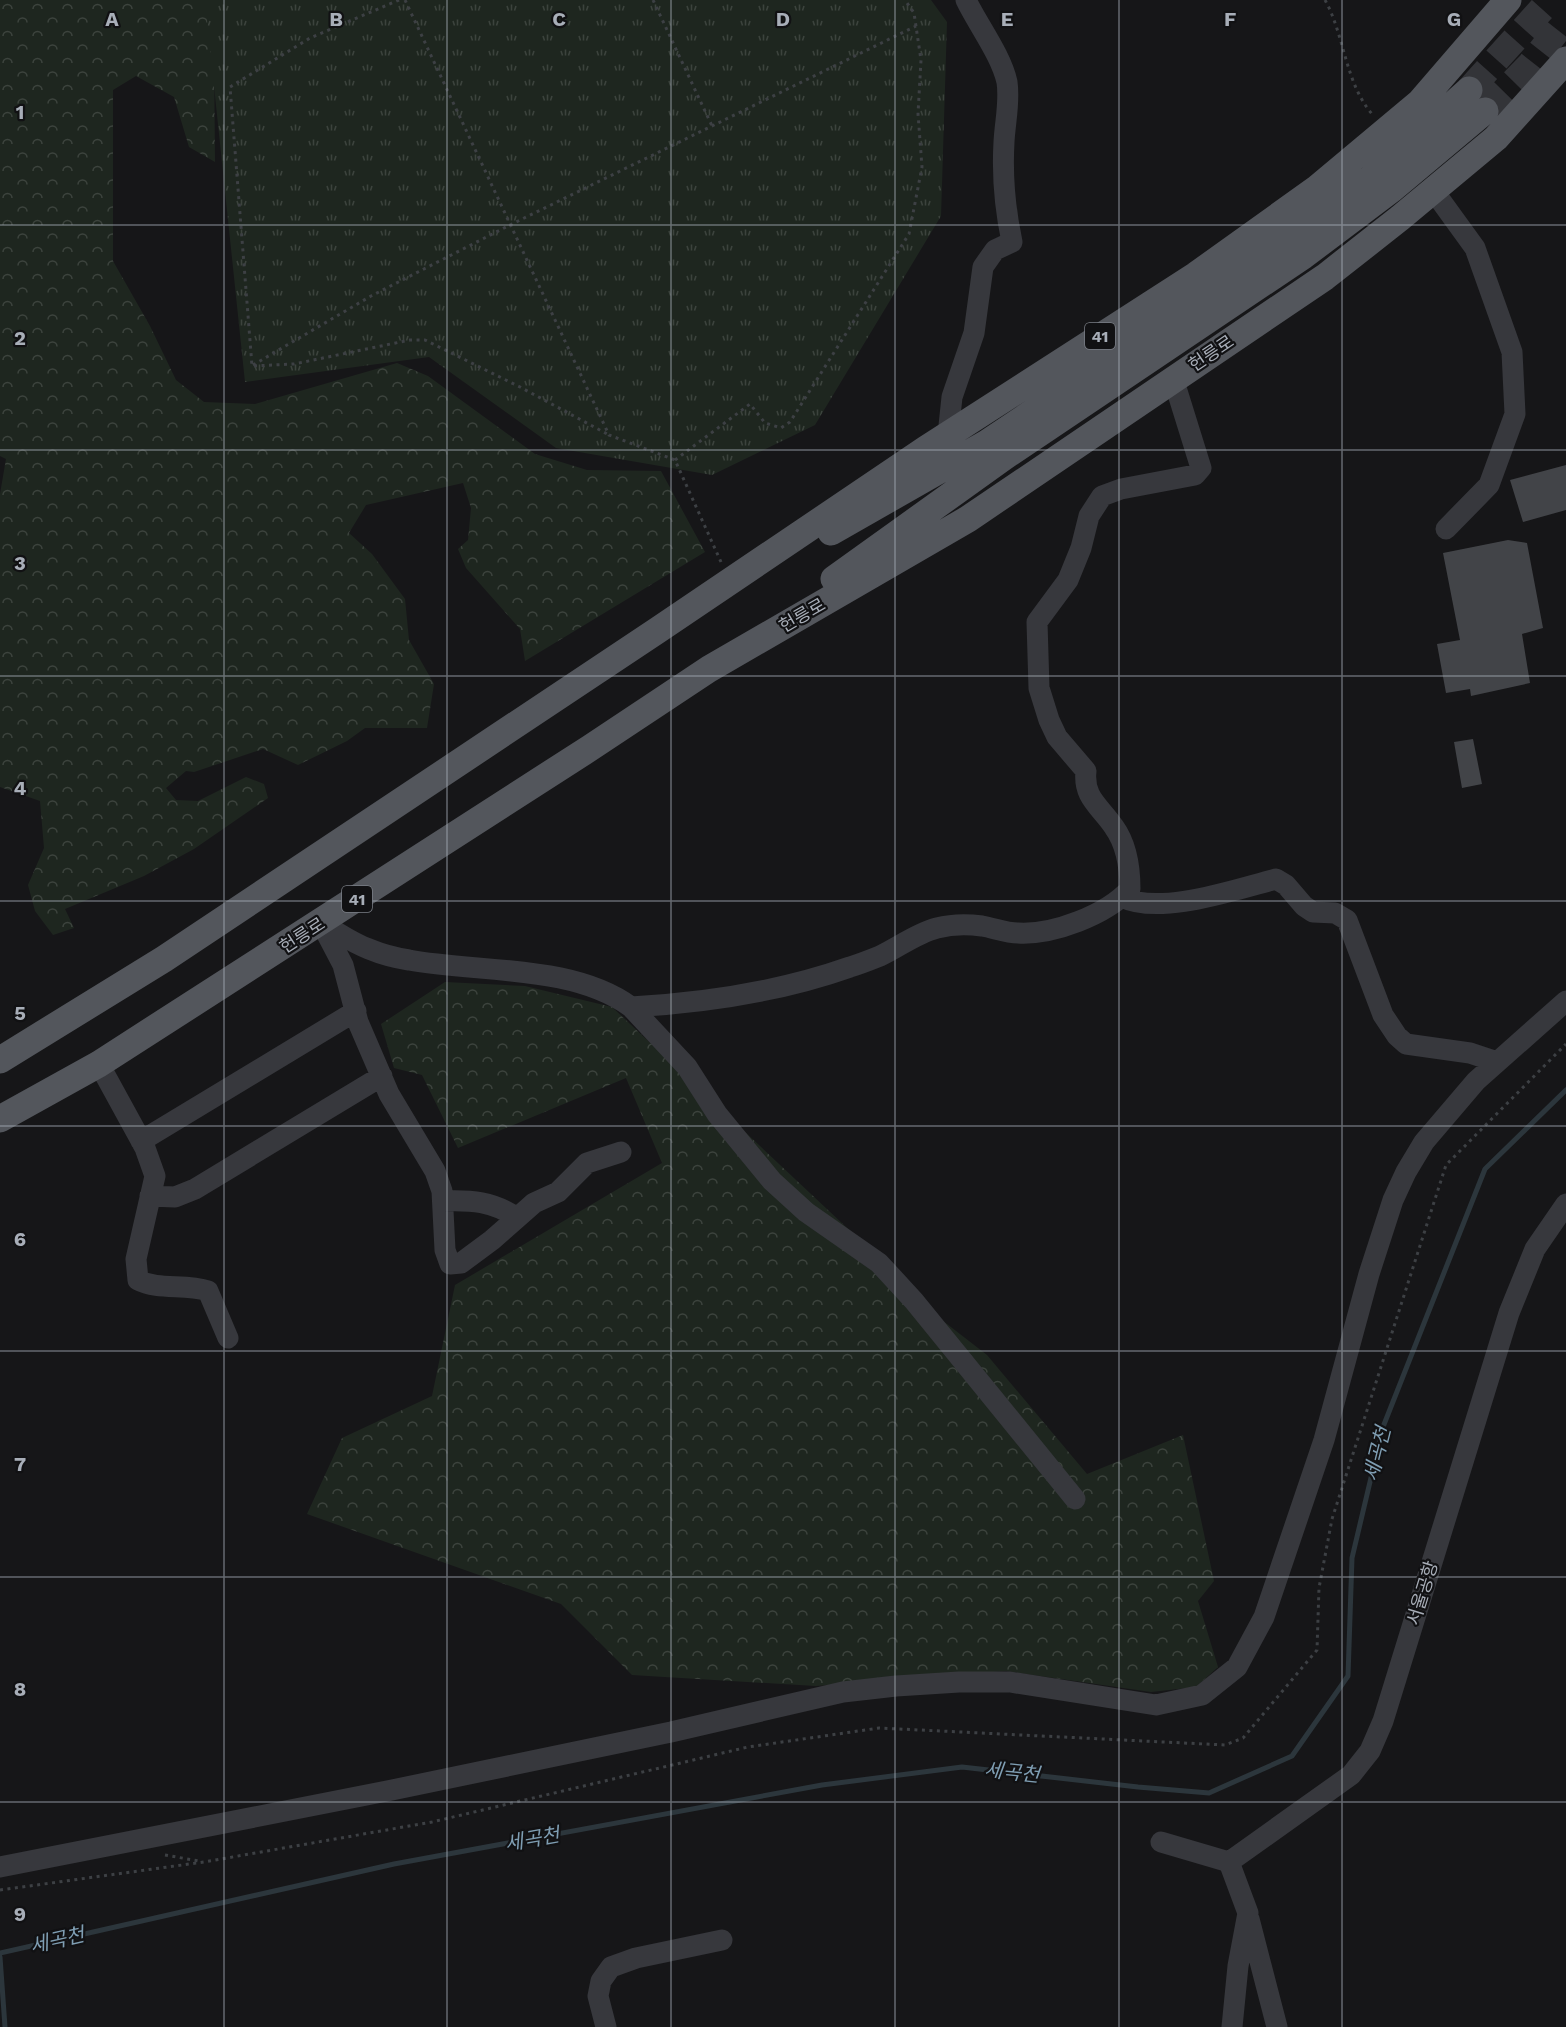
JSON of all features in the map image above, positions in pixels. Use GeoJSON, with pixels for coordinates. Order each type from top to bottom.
{"type":"FeatureCollection","features":[{"type":"Feature","properties":{"kind":"main road","name":"41"},"geometry":{"type":"LineString","coordinates":[[0,1060],[164,959],[948,435],[1196,275],[1316,189],[1420,102],[1508,0]]}},
{"type":"Feature","properties":{"kind":"main road","name":"헌릉로"},"geometry":{"type":"LineString","coordinates":[[0,1119],[99,1064],[321,923],[709,669],[968,519],[1325,277],[1496,138],[1566,59]]}},
{"type":"Feature","properties":{"kind":"main road"},"geometry":{"type":"LineString","coordinates":[[658,630],[987,443],[1290,240],[1477,101],[1392,189],[1303,256],[1004,457],[709,669]]}},
{"type":"Feature","properties":{"kind":"street"},"geometry":{"type":"LineString","coordinates":[[948,435],[952,397],[974,333],[983,267],[995,250],[1012,242],[1004,189],[1004,142],[1008,106],[1006,82],[995,54],[966,0]]}},
{"type":"Feature","properties":{"kind":"street"},"geometry":{"type":"LineString","coordinates":[[1433,190],[1475,248],[1512,352],[1515,414],[1489,485],[1446,529]]}},
{"type":"Feature","properties":{"kind":"street"},"geometry":{"type":"LineString","coordinates":[[631,1007],[699,1000],[822,976],[879,956],[935,928],[956,925],[982,926],[1016,934],[1036,933],[1067,925],[1099,911],[1122,897],[1130,889],[1130,869],[1116,828],[1087,793],[1084,783],[1086,771],[1057,737],[1045,710],[1039,688],[1037,622],[1068,580],[1081,548],[1089,516],[1102,496],[1120,489],[1195,475],[1201,468],[1173,378]]}},
{"type":"Feature","properties":{"kind":"street"},"geometry":{"type":"LineString","coordinates":[[1122,897],[1131,902],[1164,904],[1196,900],[1276,879],[1286,885],[1304,906],[1313,912],[1335,913],[1347,920],[1383,1015],[1397,1036],[1406,1044],[1470,1053],[1497,1062]]}},
{"type":"Feature","properties":{"kind":"street"},"geometry":{"type":"LineString","coordinates":[[321,923],[369,950],[409,960],[552,977],[590,986],[631,1007],[687,1067],[717,1114],[772,1181],[806,1212],[879,1263],[914,1301],[1075,1499]]}},
{"type":"Feature","properties":{"kind":"street"},"geometry":{"type":"LineString","coordinates":[[321,923],[343,965],[358,1022],[389,1094],[435,1171],[442,1191],[446,1250],[450,1264],[461,1263],[492,1240],[534,1203],[558,1192],[587,1163],[621,1152]]}},
{"type":"Feature","properties":{"kind":"street"},"geometry":{"type":"LineString","coordinates":[[0,1867],[601,1746],[771,1710],[843,1692],[958,1682],[1010,1682],[1156,1705],[1202,1695],[1237,1667],[1264,1617],[1324,1440],[1369,1274],[1393,1200],[1406,1172],[1424,1142],[1476,1081],[1566,1001]]}},
{"type":"Feature","properties":{"kind":"street"},"geometry":{"type":"LineString","coordinates":[[141,1141],[356,1011]]}},
{"type":"Feature","properties":{"kind":"street"},"geometry":{"type":"LineString","coordinates":[[99,1064],[141,1141],[155,1176],[136,1259],[138,1280],[148,1285],[195,1287],[208,1291],[228,1338]]}},
{"type":"Feature","properties":{"kind":"street"},"geometry":{"type":"LineString","coordinates":[[150,1196],[175,1197],[195,1189],[382,1076]]}},
{"type":"Feature","properties":{"kind":"street"},"geometry":{"type":"LineString","coordinates":[[443,1201],[471,1200],[502,1208],[517,1218]]}},
{"type":"Feature","properties":{"kind":"street","name":"서울공항"},"geometry":{"type":"LineString","coordinates":[[1230,1862],[1351,1774],[1370,1751],[1383,1721],[1509,1313],[1535,1249],[1566,1204]]}},
{"type":"Feature","properties":{"kind":"street"},"geometry":{"type":"LineString","coordinates":[[1161,1842],[1230,1862],[1248,1912],[1277,2027]]}},
{"type":"Feature","properties":{"kind":"street"},"geometry":{"type":"LineString","coordinates":[[1232,2027],[1238,1966],[1248,1912]]}},
{"type":"Feature","properties":{"kind":"street"},"geometry":{"type":"LineString","coordinates":[[606,2027],[598,1996],[601,1981],[611,1967],[636,1958],[722,1940]]}},
{"type":"Feature","properties":{"kind":"path"},"geometry":{"type":"LineString","coordinates":[[252,366],[230,87],[310,38],[399,0]]}},
{"type":"Feature","properties":{"kind":"path"},"geometry":{"type":"LineString","coordinates":[[405,0],[609,435]]}},
{"type":"Feature","properties":{"kind":"path"},"geometry":{"type":"LineString","coordinates":[[653,0],[712,126]]}},
{"type":"Feature","properties":{"kind":"path"},"geometry":{"type":"LineString","coordinates":[[675,460],[750,404],[765,423],[781,428],[790,422],[909,234],[922,167],[918,114],[921,60],[914,14],[905,0]]}},
{"type":"Feature","properties":{"kind":"path"},"geometry":{"type":"LineString","coordinates":[[1325,0],[1331,11],[1344,55],[1363,105],[1386,130]]}},
{"type":"Feature","properties":{"kind":"path"},"geometry":{"type":"LineString","coordinates":[[252,366],[372,296],[510,225],[916,26]]}},
{"type":"Feature","properties":{"kind":"path"},"geometry":{"type":"LineString","coordinates":[[252,366],[294,364],[410,340],[425,340],[520,387],[609,435],[675,460],[730,580]]}},
{"type":"Feature","properties":{"kind":"path"},"geometry":{"type":"LineString","coordinates":[[0,1890],[204,1862],[432,1822],[748,1747],[879,1728],[1225,1745],[1243,1738],[1317,1650],[1319,1588],[1332,1520],[1446,1165],[1566,1044]]}},
{"type":"Feature","properties":{"kind":"green space"},"geometry":{"type":"Polygon","coordinates":[[[0,0],[206,0],[214,52],[215,162],[189,147],[174,97],[136,76],[113,90],[113,261],[150,326],[176,380],[204,402],[255,404],[397,363],[428,376],[535,454],[587,470],[661,471],[705,552],[525,661],[520,629],[466,568],[458,549],[468,540],[471,508],[463,483],[366,505],[349,533],[372,554],[405,599],[409,640],[434,684],[427,728],[365,728],[347,741],[298,765],[263,749],[194,772],[186,771],[166,788],[176,800],[198,801],[246,777],[264,784],[268,798],[194,849],[144,876],[65,909],[74,928],[53,935],[35,911],[28,885],[44,848],[40,801],[0,787],[0,494],[6,459],[0,456],[0,0]]]}},
{"type":"Feature","properties":{"kind":"green space"},"geometry":{"type":"Polygon","coordinates":[[[205,0],[931,0],[947,22],[941,216],[815,425],[712,475],[556,448],[429,357],[245,382],[205,0]]]}},
{"type":"Feature","properties":{"kind":"green space"},"geometry":{"type":"Polygon","coordinates":[[[445,982],[525,986],[612,1007],[845,1226],[938,1317],[987,1355],[1087,1474],[1183,1435],[1214,1581],[1198,1601],[1218,1667],[1196,1687],[1151,1692],[1006,1671],[816,1686],[632,1675],[561,1604],[307,1514],[342,1438],[432,1396],[455,1285],[662,1163],[626,1078],[458,1148],[422,1075],[394,1068],[381,1024],[445,982]]]}},
{"type":"Feature","properties":{"kind":"building"},"geometry":{"type":"Polygon","coordinates":[[[1566,465],[1566,510],[1523,522],[1510,480],[1566,465]]]}},
{"type":"Feature","properties":{"kind":"building"},"geometry":{"type":"Polygon","coordinates":[[[1508,540],[1527,543],[1543,628],[1522,634],[1530,683],[1471,696],[1470,689],[1446,693],[1437,644],[1460,640],[1443,553],[1508,540]]]}},
{"type":"Feature","properties":{"kind":"building"},"geometry":{"type":"Polygon","coordinates":[[[1473,739],[1482,784],[1462,788],[1454,742],[1473,739]]]}},
{"type":"Feature","properties":{"kind":"waterway","name":"세곡천"},"geometry":{"type":"LineString","coordinates":[[0,1953],[394,1864],[822,1785],[962,1767],[1209,1793],[1292,1756],[1348,1676],[1352,1558],[1383,1427],[1485,1169],[1566,1090]]}},
{"type":"Feature","properties":{"kind":"waterway"},"geometry":{"type":"LineString","coordinates":[[0,1957],[5,2027]]}},
{"type":"Feature","properties":{"kind":"tunnel"},"geometry":{"type":"LineString","coordinates":[[1469,90],[1550,0]]}},
{"type":"Feature","properties":{"kind":"tunnel"},"geometry":{"type":"LineString","coordinates":[[1485,111],[1530,65],[1566,19]]}}]}
